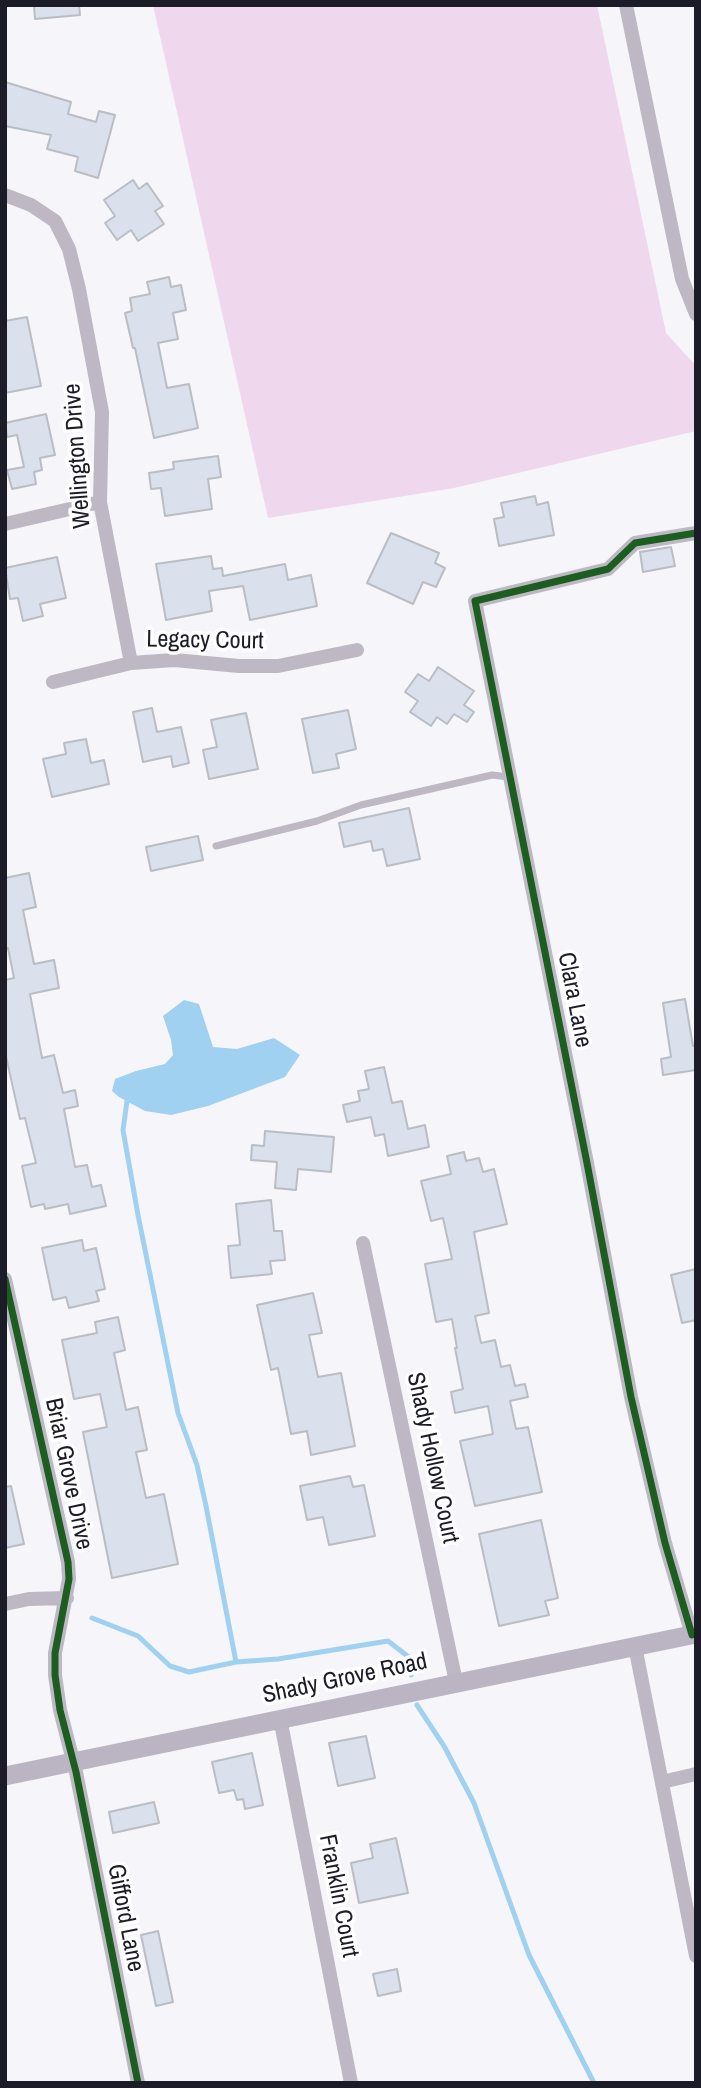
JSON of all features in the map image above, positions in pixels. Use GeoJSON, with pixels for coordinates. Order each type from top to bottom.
{"type":"FeatureCollection","features":[{"type":"Feature","properties":{"kind":"street"},"geometry":{"type":"LineString","coordinates":[[626,5],[682,279],[696,314]]}},
{"type":"Feature","properties":{"kind":"street","name":"Wellington Drive"},"geometry":{"type":"LineString","coordinates":[[5,195],[31,205],[55,221],[69,250],[102,412],[100,502],[131,663]]}},
{"type":"Feature","properties":{"kind":"street"},"geometry":{"type":"LineString","coordinates":[[5,524],[100,502]]}},
{"type":"Feature","properties":{"kind":"street","name":"Clara Lane"},"geometry":{"type":"LineString","coordinates":[[694,1634],[665,1543],[631,1397],[475,601],[608,569],[635,543],[696,533]]}},
{"type":"Feature","properties":{"kind":"street","name":"Legacy Court"},"geometry":{"type":"LineString","coordinates":[[53,682],[131,663],[174,660],[239,666],[278,666],[357,650]]}},
{"type":"Feature","properties":{"kind":"street","name":"Shady Hollow Court"},"geometry":{"type":"LineString","coordinates":[[363,1243],[456,1682]]}},
{"type":"Feature","properties":{"kind":"street","name":"Briar Grove Drive"},"geometry":{"type":"LineString","coordinates":[[5,1279],[11,1330],[68,1562],[67,1598],[55,1653],[55,1675],[60,1710],[73,1761]]}},
{"type":"Feature","properties":{"kind":"street"},"geometry":{"type":"LineString","coordinates":[[5,1604],[29,1599],[67,1598]]}},
{"type":"Feature","properties":{"kind":"street","name":"Shady Grove Road"},"geometry":{"type":"LineString","coordinates":[[5,1776],[694,1634]]}},
{"type":"Feature","properties":{"kind":"street"},"geometry":{"type":"LineString","coordinates":[[635,1646],[696,1956]]}},
{"type":"Feature","properties":{"kind":"street","name":"Franklin Court"},"geometry":{"type":"LineString","coordinates":[[280,1718],[351,2083]]}},
{"type":"Feature","properties":{"kind":"street","name":"Gifford Lane"},"geometry":{"type":"LineString","coordinates":[[73,1761],[138,2083]]}},
{"type":"Feature","properties":{"kind":"street"},"geometry":{"type":"LineString","coordinates":[[662,1782],[696,1774]]}},
{"type":"Feature","properties":{"kind":"lane"},"geometry":{"type":"LineString","coordinates":[[216,846],[317,821],[374,802],[492,775],[509,778]]}},
{"type":"Feature","properties":{"kind":"shaded area"},"geometry":{"type":"Polygon","coordinates":[[[153,5],[597,5],[666,333],[696,366],[696,431],[454,488],[268,518],[153,5]]]}},
{"type":"Feature","properties":{"kind":"water"},"geometry":{"type":"Polygon","coordinates":[[[184,1000],[199,1004],[213,1047],[237,1049],[274,1038],[300,1055],[285,1077],[208,1106],[171,1115],[145,1111],[112,1091],[115,1079],[165,1064],[173,1055],[163,1016],[184,1000]]]}},
{"type":"Feature","properties":{"kind":"building"},"geometry":{"type":"Polygon","coordinates":[[[34,5],[79,5],[80,15],[35,19],[34,5]]]}},
{"type":"Feature","properties":{"kind":"building"},"geometry":{"type":"Polygon","coordinates":[[[5,82],[71,102],[68,114],[96,122],[99,111],[115,115],[98,178],[75,171],[78,157],[47,149],[51,135],[5,126],[5,82]]]}},
{"type":"Feature","properties":{"kind":"building"},"geometry":{"type":"Polygon","coordinates":[[[133,180],[139,189],[147,183],[163,206],[155,211],[164,224],[138,241],[131,230],[117,240],[105,223],[115,216],[104,200],[133,180]]]}},
{"type":"Feature","properties":{"kind":"building"},"geometry":{"type":"Polygon","coordinates":[[[169,277],[171,287],[181,285],[186,310],[173,313],[178,339],[158,343],[167,388],[189,384],[198,428],[154,438],[125,313],[132,311],[130,298],[150,294],[147,282],[169,277]]]}},
{"type":"Feature","properties":{"kind":"building"},"geometry":{"type":"Polygon","coordinates":[[[27,317],[41,386],[5,393],[5,321],[27,317]]]}},
{"type":"Feature","properties":{"kind":"building"},"geometry":{"type":"Polygon","coordinates":[[[46,414],[55,455],[40,458],[42,470],[34,472],[36,484],[12,489],[7,470],[24,467],[17,435],[7,437],[5,423],[46,414]]]}},
{"type":"Feature","properties":{"kind":"building"},"geometry":{"type":"Polygon","coordinates":[[[218,456],[221,477],[208,479],[212,509],[165,516],[161,488],[151,489],[149,473],[174,469],[173,462],[218,456]]]}},
{"type":"Feature","properties":{"kind":"building"},"geometry":{"type":"Polygon","coordinates":[[[535,496],[537,505],[548,502],[554,535],[499,546],[494,519],[504,517],[501,503],[535,496]]]}},
{"type":"Feature","properties":{"kind":"building"},"geometry":{"type":"Polygon","coordinates":[[[391,533],[439,553],[435,563],[445,568],[436,587],[423,582],[413,604],[367,583],[391,533]]]}},
{"type":"Feature","properties":{"kind":"building"},"geometry":{"type":"Polygon","coordinates":[[[671,547],[675,566],[643,572],[640,552],[671,547]]]}},
{"type":"Feature","properties":{"kind":"building"},"geometry":{"type":"Polygon","coordinates":[[[211,556],[213,569],[222,568],[223,576],[285,564],[288,580],[311,575],[317,606],[250,620],[243,586],[209,591],[212,611],[166,620],[156,564],[211,556]]]}},
{"type":"Feature","properties":{"kind":"building"},"geometry":{"type":"Polygon","coordinates":[[[57,557],[66,598],[40,604],[43,616],[23,621],[18,598],[10,599],[5,568],[57,557]]]}},
{"type":"Feature","properties":{"kind":"building"},"geometry":{"type":"Polygon","coordinates":[[[438,667],[474,691],[464,705],[474,712],[467,722],[454,714],[447,724],[437,717],[431,726],[410,712],[418,701],[405,692],[418,674],[429,681],[438,667]]]}},
{"type":"Feature","properties":{"kind":"building"},"geometry":{"type":"Polygon","coordinates":[[[152,708],[157,732],[181,727],[189,763],[173,767],[171,756],[143,762],[133,712],[152,708]]]}},
{"type":"Feature","properties":{"kind":"building"},"geometry":{"type":"Polygon","coordinates":[[[348,710],[356,749],[336,754],[339,768],[313,773],[302,719],[348,710]]]}},
{"type":"Feature","properties":{"kind":"building"},"geometry":{"type":"Polygon","coordinates":[[[246,713],[258,769],[209,779],[203,750],[217,747],[211,720],[246,713]]]}},
{"type":"Feature","properties":{"kind":"building"},"geometry":{"type":"Polygon","coordinates":[[[86,739],[91,763],[104,760],[109,784],[52,797],[43,759],[66,754],[64,743],[86,739]]]}},
{"type":"Feature","properties":{"kind":"building"},"geometry":{"type":"Polygon","coordinates":[[[409,808],[420,859],[387,866],[383,849],[373,851],[371,841],[344,847],[339,823],[409,808]]]}},
{"type":"Feature","properties":{"kind":"building"},"geometry":{"type":"Polygon","coordinates":[[[198,836],[203,860],[151,871],[146,847],[198,836]]]}},
{"type":"Feature","properties":{"kind":"building"},"geometry":{"type":"Polygon","coordinates":[[[29,873],[36,907],[23,910],[34,964],[54,960],[59,988],[30,994],[42,1058],[54,1055],[63,1093],[75,1090],[78,1106],[64,1109],[75,1167],[87,1165],[92,1187],[101,1185],[106,1206],[70,1214],[68,1204],[45,1209],[44,1204],[31,1207],[22,1166],[36,1163],[25,1118],[20,1119],[5,1052],[5,980],[14,978],[8,948],[5,949],[5,878],[29,873]]]}},
{"type":"Feature","properties":{"kind":"building"},"geometry":{"type":"Polygon","coordinates":[[[685,999],[693,1046],[696,1045],[696,1070],[663,1075],[661,1059],[671,1057],[663,1003],[685,999]]]}},
{"type":"Feature","properties":{"kind":"building"},"geometry":{"type":"Polygon","coordinates":[[[384,1067],[392,1103],[402,1101],[408,1129],[425,1125],[429,1147],[388,1156],[384,1134],[375,1136],[371,1117],[347,1122],[343,1105],[360,1101],[358,1091],[369,1089],[365,1071],[384,1067]]]}},
{"type":"Feature","properties":{"kind":"building"},"geometry":{"type":"Polygon","coordinates":[[[265,1131],[334,1137],[331,1172],[298,1169],[296,1190],[275,1188],[277,1162],[251,1160],[252,1145],[264,1146],[265,1131]]]}},
{"type":"Feature","properties":{"kind":"building"},"geometry":{"type":"Polygon","coordinates":[[[464,1152],[466,1161],[479,1158],[483,1172],[494,1169],[507,1224],[474,1232],[489,1313],[475,1316],[481,1343],[495,1340],[501,1367],[510,1365],[515,1386],[525,1384],[528,1397],[510,1401],[516,1429],[528,1427],[542,1492],[475,1506],[460,1441],[493,1434],[488,1406],[455,1413],[451,1392],[463,1389],[452,1319],[436,1322],[425,1264],[452,1259],[443,1218],[431,1221],[421,1181],[451,1174],[447,1156],[464,1152]]]}},
{"type":"Feature","properties":{"kind":"building"},"geometry":{"type":"Polygon","coordinates":[[[271,1200],[274,1231],[282,1231],[285,1260],[270,1261],[272,1274],[231,1278],[228,1246],[240,1245],[236,1204],[271,1200]]]}},
{"type":"Feature","properties":{"kind":"building"},"geometry":{"type":"Polygon","coordinates":[[[82,1240],[84,1251],[96,1248],[105,1289],[96,1291],[99,1301],[69,1308],[66,1297],[53,1300],[42,1248],[82,1240]]]}},
{"type":"Feature","properties":{"kind":"building"},"geometry":{"type":"Polygon","coordinates":[[[696,1269],[696,1320],[682,1323],[671,1275],[696,1269]]]}},
{"type":"Feature","properties":{"kind":"building"},"geometry":{"type":"Polygon","coordinates":[[[313,1293],[322,1333],[309,1335],[318,1377],[341,1373],[355,1446],[311,1455],[307,1431],[291,1434],[278,1368],[271,1370],[257,1305],[313,1293]]]}},
{"type":"Feature","properties":{"kind":"building"},"geometry":{"type":"Polygon","coordinates":[[[118,1317],[125,1350],[114,1353],[126,1410],[138,1407],[147,1450],[136,1452],[146,1498],[164,1494],[178,1564],[112,1578],[83,1432],[107,1427],[100,1394],[74,1399],[62,1340],[97,1333],[95,1322],[118,1317]]]}},
{"type":"Feature","properties":{"kind":"building"},"geometry":{"type":"Polygon","coordinates":[[[350,1476],[353,1487],[364,1485],[375,1536],[329,1545],[323,1517],[307,1520],[300,1486],[350,1476]]]}},
{"type":"Feature","properties":{"kind":"building"},"geometry":{"type":"Polygon","coordinates":[[[11,1486],[24,1544],[5,1548],[5,1487],[11,1486]]]}},
{"type":"Feature","properties":{"kind":"building"},"geometry":{"type":"Polygon","coordinates":[[[541,1520],[558,1598],[545,1601],[549,1615],[499,1626],[479,1534],[541,1520]]]}},
{"type":"Feature","properties":{"kind":"building"},"geometry":{"type":"Polygon","coordinates":[[[366,1736],[375,1778],[338,1786],[329,1743],[366,1736]]]}},
{"type":"Feature","properties":{"kind":"building"},"geometry":{"type":"Polygon","coordinates":[[[252,1753],[263,1805],[245,1809],[243,1799],[237,1800],[234,1790],[219,1793],[212,1762],[252,1753]]]}},
{"type":"Feature","properties":{"kind":"building"},"geometry":{"type":"Polygon","coordinates":[[[154,1802],[159,1823],[113,1833],[109,1812],[154,1802]]]}},
{"type":"Feature","properties":{"kind":"building"},"geometry":{"type":"Polygon","coordinates":[[[396,1838],[408,1893],[359,1903],[351,1863],[373,1858],[370,1844],[396,1838]]]}},
{"type":"Feature","properties":{"kind":"building"},"geometry":{"type":"Polygon","coordinates":[[[158,1931],[173,2002],[156,2006],[141,1935],[158,1931]]]}},
{"type":"Feature","properties":{"kind":"building"},"geometry":{"type":"Polygon","coordinates":[[[397,1969],[401,1991],[378,1996],[373,1974],[397,1969]]]}},
{"type":"Feature","properties":{"kind":"waterway"},"geometry":{"type":"LineString","coordinates":[[127,1101],[123,1130],[138,1215],[178,1413],[197,1465],[206,1506],[236,1662],[278,1659],[388,1641],[410,1658],[411,1675]]}},
{"type":"Feature","properties":{"kind":"waterway"},"geometry":{"type":"LineString","coordinates":[[92,1618],[138,1636],[170,1666],[189,1672],[236,1662]]}},
{"type":"Feature","properties":{"kind":"waterway"},"geometry":{"type":"LineString","coordinates":[[417,1705],[444,1746],[474,1803],[529,1955],[594,2083]]}},
{"type":"Feature","properties":{"kind":"cycle path"},"geometry":{"type":"LineString","coordinates":[[692,1635],[665,1543],[631,1397],[475,601],[608,569],[635,543],[696,533]]}},
{"type":"Feature","properties":{"kind":"cycle path"},"geometry":{"type":"LineString","coordinates":[[5,1279],[68,1562],[69,1579],[55,1653],[60,1710],[76,1772],[138,2083]]}}]}
